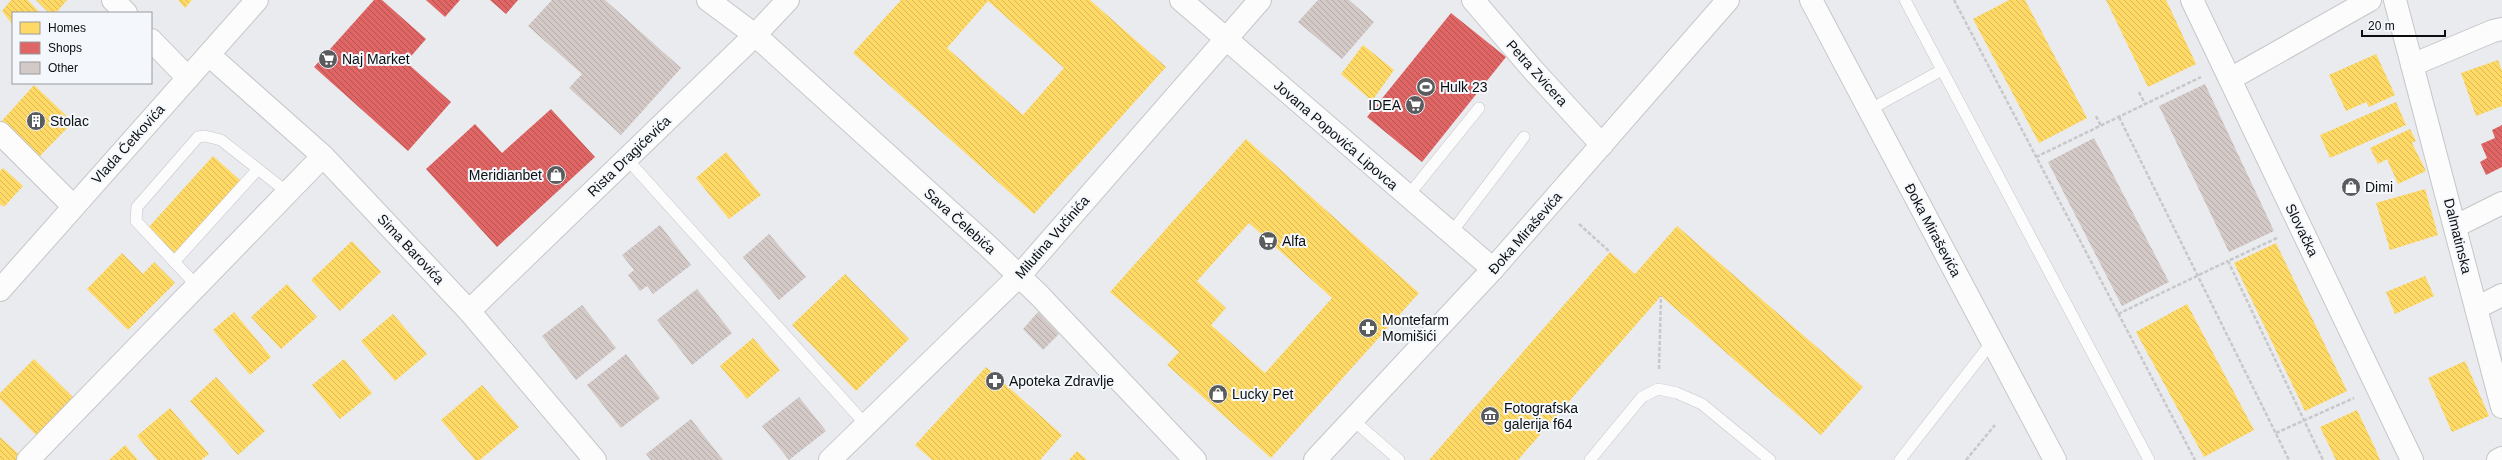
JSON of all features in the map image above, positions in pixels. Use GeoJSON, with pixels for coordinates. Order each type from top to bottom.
{"type":"FeatureCollection","features":[{"type":"Feature","properties":{"kind":"street"},"geometry":{"type":"LineString","coordinates":[[113,0],[125,12]]}},
{"type":"Feature","properties":{"kind":"street","name":"Vlada Ćetkovića"},"geometry":{"type":"LineString","coordinates":[[3,280],[73,206],[257,0]]}},
{"type":"Feature","properties":{"kind":"street","name":"Sava Čelebića"},"geometry":{"type":"LineString","coordinates":[[708,0],[755,35],[1020,275],[1195,460]]}},
{"type":"Feature","properties":{"kind":"street","name":"Rista Dragićevića"},"geometry":{"type":"LineString","coordinates":[[469,311],[755,35],[788,0]]}},
{"type":"Feature","properties":{"kind":"street","name":"Jovana Popovića Lipovca"},"geometry":{"type":"LineString","coordinates":[[1181,0],[1492,269]]}},
{"type":"Feature","properties":{"kind":"street","name":"Milutina Vučinića"},"geometry":{"type":"LineString","coordinates":[[830,460],[1020,275],[1260,0]]}},
{"type":"Feature","properties":{"kind":"street","name":"Petra Zvicera"},"geometry":{"type":"LineString","coordinates":[[1473,0],[1534,72],[1602,145]]}},
{"type":"Feature","properties":{"kind":"street","name":"Đoka Miraševića"},"geometry":{"type":"LineString","coordinates":[[1315,460],[1492,269],[1728,0]]}},
{"type":"Feature","properties":{"kind":"street","name":"Đoka Miraševića"},"geometry":{"type":"LineString","coordinates":[[1811,0],[2055,460]]}},
{"type":"Feature","properties":{"kind":"street","name":"Slovačka"},"geometry":{"type":"LineString","coordinates":[[2192,0],[2412,460]]}},
{"type":"Feature","properties":{"kind":"street"},"geometry":{"type":"LineString","coordinates":[[2230,79],[2370,0]]}},
{"type":"Feature","properties":{"kind":"street","name":"Dalmatinska"},"geometry":{"type":"LineString","coordinates":[[2395,0],[2456,226],[2502,407]]}},
{"type":"Feature","properties":{"kind":"street"},"geometry":{"type":"LineString","coordinates":[[2412,65],[2492,31],[2502,29]]}},
{"type":"Feature","properties":{"kind":"street"},"geometry":{"type":"LineString","coordinates":[[152,41],[188,78]]}},
{"type":"Feature","properties":{"kind":"street","name":"Sima Barovića"},"geometry":{"type":"LineString","coordinates":[[209,55],[323,156],[469,311],[595,460]]}},
{"type":"Feature","properties":{"kind":"street"},"geometry":{"type":"LineString","coordinates":[[0,133],[73,206]]}},
{"type":"Feature","properties":{"kind":"street"},"geometry":{"type":"LineString","coordinates":[[28,460],[323,156]]}},
{"type":"Feature","properties":{"kind":"street"},"geometry":{"type":"LineString","coordinates":[[2456,226],[2502,203]]}},
{"type":"Feature","properties":{"kind":"street"},"geometry":{"type":"LineString","coordinates":[[2476,308],[2502,295]]}},
{"type":"Feature","properties":{"kind":"street"},"geometry":{"type":"LineString","coordinates":[[2498,460],[2502,458]]}},
{"type":"Feature","properties":{"kind":"lane"},"geometry":{"type":"LineString","coordinates":[[1905,0],[2149,460]]}},
{"type":"Feature","properties":{"kind":"lane"},"geometry":{"type":"LineString","coordinates":[[1869,110],[1942,70]]}},
{"type":"Feature","properties":{"kind":"lane"},"geometry":{"type":"LineString","coordinates":[[1407,197],[1479,108]]}},
{"type":"Feature","properties":{"kind":"lane"},"geometry":{"type":"LineString","coordinates":[[196,286],[136,221],[137,207],[198,137],[205,136],[221,140],[287,192]]}},
{"type":"Feature","properties":{"kind":"lane"},"geometry":{"type":"LineString","coordinates":[[1451,233],[1524,137]]}},
{"type":"Feature","properties":{"kind":"lane"},"geometry":{"type":"LineString","coordinates":[[627,159],[866,425]]}},
{"type":"Feature","properties":{"kind":"lane"},"geometry":{"type":"LineString","coordinates":[[174,262],[258,169]]}},
{"type":"Feature","properties":{"kind":"lane"},"geometry":{"type":"LineString","coordinates":[[1900,460],[1992,342]]}},
{"type":"Feature","properties":{"kind":"lane"},"geometry":{"type":"LineString","coordinates":[[1590,460],[1642,397],[1658,389],[1677,393],[1702,404],[1770,460]]}},
{"type":"Feature","properties":{"kind":"lane"},"geometry":{"type":"LineString","coordinates":[[1353,420],[1399,460]]}},
{"type":"Feature","properties":{"kind":"path"},"geometry":{"type":"LineString","coordinates":[[1954,0],[2195,460]]}},
{"type":"Feature","properties":{"kind":"path"},"geometry":{"type":"LineString","coordinates":[[2036,157],[2209,73]]}},
{"type":"Feature","properties":{"kind":"path"},"geometry":{"type":"LineString","coordinates":[[2139,92],[2145,104]]}},
{"type":"Feature","properties":{"kind":"path"},"geometry":{"type":"LineString","coordinates":[[2096,116],[2101,126]]}},
{"type":"Feature","properties":{"kind":"path"},"geometry":{"type":"LineString","coordinates":[[2119,117],[2289,460]]}},
{"type":"Feature","properties":{"kind":"path"},"geometry":{"type":"LineString","coordinates":[[1579,224],[1610,252]]}},
{"type":"Feature","properties":{"kind":"path"},"geometry":{"type":"LineString","coordinates":[[2118,314],[2281,236]]}},
{"type":"Feature","properties":{"kind":"path"},"geometry":{"type":"LineString","coordinates":[[2228,261],[2323,460]]}},
{"type":"Feature","properties":{"kind":"path"},"geometry":{"type":"LineString","coordinates":[[1658,389],[1661,296]]}},
{"type":"Feature","properties":{"kind":"path"},"geometry":{"type":"LineString","coordinates":[[2276,433],[2360,395]]}},
{"type":"Feature","properties":{"kind":"path"},"geometry":{"type":"LineString","coordinates":[[1966,460],[1995,425]]}},
{"type":"Feature","properties":{"kind":"building: Homes"},"geometry":{"type":"Polygon","coordinates":[[[11,0],[28,0],[39,12],[12,12],[12,24],[2,11],[11,0]]]}},
{"type":"Feature","properties":{"kind":"building: Homes"},"geometry":{"type":"Polygon","coordinates":[[[36,0],[67,0],[57,12],[48,12],[36,0]]]}},
{"type":"Feature","properties":{"kind":"building: Homes"},"geometry":{"type":"Polygon","coordinates":[[[178,0],[192,0],[185,8],[178,0]]]}},
{"type":"Feature","properties":{"kind":"building: Homes"},"geometry":{"type":"Polygon","coordinates":[[[901,0],[1090,0],[1166,67],[1034,214],[853,53],[901,0]],[[988,1],[947,48],[1023,115],[1064,68],[988,1]]]}},
{"type":"Feature","properties":{"kind":"building: Homes"},"geometry":{"type":"Polygon","coordinates":[[[2009,0],[2025,0],[2087,118],[2039,143],[1973,19],[2009,0]]]}},
{"type":"Feature","properties":{"kind":"building: Homes"},"geometry":{"type":"Polygon","coordinates":[[[2106,0],[2166,0],[2196,64],[2148,87],[2106,0]]]}},
{"type":"Feature","properties":{"kind":"building: Homes"},"geometry":{"type":"Polygon","coordinates":[[[1363,45],[1394,70],[1372,101],[1341,74],[1363,45]]]}},
{"type":"Feature","properties":{"kind":"building: Homes"},"geometry":{"type":"Polygon","coordinates":[[[2376,54],[2395,95],[2369,107],[2366,102],[2346,111],[2329,75],[2376,54]]]}},
{"type":"Feature","properties":{"kind":"building: Homes"},"geometry":{"type":"Polygon","coordinates":[[[2498,60],[2502,71],[2502,106],[2476,116],[2461,73],[2498,60]]]}},
{"type":"Feature","properties":{"kind":"building: Homes","name":"Stolac"},"geometry":{"type":"Polygon","coordinates":[[[34,85],[73,122],[38,158],[0,123],[34,85]]]}},
{"type":"Feature","properties":{"kind":"building: Homes"},"geometry":{"type":"Polygon","coordinates":[[[2396,102],[2406,125],[2330,158],[2320,135],[2396,102]]]}},
{"type":"Feature","properties":{"kind":"building: Homes"},"geometry":{"type":"Polygon","coordinates":[[[2410,129],[2416,141],[2412,143],[2426,171],[2398,184],[2387,159],[2378,164],[2370,148],[2410,129]]]}},
{"type":"Feature","properties":{"kind":"building: Homes"},"geometry":{"type":"Polygon","coordinates":[[[1246,139],[1419,293],[1271,458],[1167,365],[1179,352],[1110,292],[1246,139]],[[1249,223],[1197,281],[1226,308],[1211,325],[1265,373],[1332,298],[1249,223]]]}},
{"type":"Feature","properties":{"kind":"building: Homes"},"geometry":{"type":"Polygon","coordinates":[[[726,152],[761,195],[729,219],[696,178],[726,152]]]}},
{"type":"Feature","properties":{"kind":"building: Homes"},"geometry":{"type":"Polygon","coordinates":[[[213,156],[241,181],[175,253],[148,228],[213,156]]]}},
{"type":"Feature","properties":{"kind":"building: Homes"},"geometry":{"type":"Polygon","coordinates":[[[3,168],[23,186],[4,207],[0,204],[0,171],[3,168]]]}},
{"type":"Feature","properties":{"kind":"building: Homes"},"geometry":{"type":"Polygon","coordinates":[[[2425,189],[2438,235],[2390,250],[2376,203],[2425,189]]]}},
{"type":"Feature","properties":{"kind":"building: Homes"},"geometry":{"type":"Polygon","coordinates":[[[1677,226],[1863,387],[1821,435],[1661,296],[1518,460],[1429,460],[1610,252],[1635,274],[1677,226]]]}},
{"type":"Feature","properties":{"kind":"building: Homes"},"geometry":{"type":"Polygon","coordinates":[[[352,241],[381,272],[340,311],[311,280],[352,241]]]}},
{"type":"Feature","properties":{"kind":"building: Homes"},"geometry":{"type":"Polygon","coordinates":[[[2276,243],[2347,391],[2305,411],[2234,263],[2276,243]]]}},
{"type":"Feature","properties":{"kind":"building: Homes"},"geometry":{"type":"Polygon","coordinates":[[[122,253],[143,274],[154,262],[175,283],[128,330],[87,289],[122,253]]]}},
{"type":"Feature","properties":{"kind":"building: Homes"},"geometry":{"type":"Polygon","coordinates":[[[845,274],[909,339],[856,391],[792,325],[845,274]]]}},
{"type":"Feature","properties":{"kind":"building: Homes"},"geometry":{"type":"Polygon","coordinates":[[[2425,276],[2434,296],[2395,314],[2386,292],[2425,276]]]}},
{"type":"Feature","properties":{"kind":"building: Homes"},"geometry":{"type":"Polygon","coordinates":[[[287,284],[317,317],[281,349],[251,317],[287,284]]]}},
{"type":"Feature","properties":{"kind":"building: Homes"},"geometry":{"type":"Polygon","coordinates":[[[2187,304],[2254,430],[2204,457],[2136,332],[2187,304]]]}},
{"type":"Feature","properties":{"kind":"building: Homes"},"geometry":{"type":"Polygon","coordinates":[[[234,312],[271,357],[250,375],[213,330],[234,312]]]}},
{"type":"Feature","properties":{"kind":"building: Homes"},"geometry":{"type":"Polygon","coordinates":[[[393,314],[427,354],[395,381],[361,341],[393,314]]]}},
{"type":"Feature","properties":{"kind":"building: Homes"},"geometry":{"type":"Polygon","coordinates":[[[753,338],[780,370],[747,399],[720,366],[753,338]]]}},
{"type":"Feature","properties":{"kind":"building: Homes"},"geometry":{"type":"Polygon","coordinates":[[[34,359],[77,401],[40,439],[0,399],[0,393],[34,359]]]}},
{"type":"Feature","properties":{"kind":"building: Homes"},"geometry":{"type":"Polygon","coordinates":[[[344,359],[372,393],[340,419],[312,385],[344,359]]]}},
{"type":"Feature","properties":{"kind":"building: Homes"},"geometry":{"type":"Polygon","coordinates":[[[2465,361],[2489,416],[2452,432],[2428,378],[2465,361]]]}},
{"type":"Feature","properties":{"kind":"building: Homes"},"geometry":{"type":"Polygon","coordinates":[[[986,367],[1062,435],[1040,460],[932,460],[915,445],[986,367]]]}},
{"type":"Feature","properties":{"kind":"building: Homes"},"geometry":{"type":"Polygon","coordinates":[[[216,377],[265,431],[238,455],[190,401],[216,377]]]}},
{"type":"Feature","properties":{"kind":"building: Homes"},"geometry":{"type":"Polygon","coordinates":[[[482,385],[519,427],[480,460],[475,460],[441,420],[482,385]]]}},
{"type":"Feature","properties":{"kind":"building: Homes"},"geometry":{"type":"Polygon","coordinates":[[[170,408],[209,454],[201,460],[157,460],[137,436],[170,408]]]}},
{"type":"Feature","properties":{"kind":"building: Homes"},"geometry":{"type":"Polygon","coordinates":[[[2357,410],[2380,460],[2336,460],[2320,427],[2357,410]]]}},
{"type":"Feature","properties":{"kind":"building: Homes"},"geometry":{"type":"Polygon","coordinates":[[[0,437],[24,459],[0,460],[0,437]]]}},
{"type":"Feature","properties":{"kind":"building: Homes"},"geometry":{"type":"Polygon","coordinates":[[[125,445],[138,460],[109,460],[125,445]]]}},
{"type":"Feature","properties":{"kind":"building: Homes"},"geometry":{"type":"Polygon","coordinates":[[[1077,451],[1087,460],[1069,460],[1077,451]]]}},
{"type":"Feature","properties":{"kind":"building: Shops"},"geometry":{"type":"Polygon","coordinates":[[[374,0],[382,0],[426,39],[406,62],[451,102],[408,151],[314,67],[374,0]]]}},
{"type":"Feature","properties":{"kind":"building: Shops"},"geometry":{"type":"Polygon","coordinates":[[[426,0],[460,0],[445,17],[426,0]]]}},
{"type":"Feature","properties":{"kind":"building: Shops"},"geometry":{"type":"Polygon","coordinates":[[[490,0],[518,0],[506,14],[490,0]]]}},
{"type":"Feature","properties":{"kind":"building: Shops"},"geometry":{"type":"Polygon","coordinates":[[[1451,13],[1506,57],[1422,162],[1367,117],[1451,13]]]}},
{"type":"Feature","properties":{"kind":"building: Shops"},"geometry":{"type":"Polygon","coordinates":[[[551,109],[595,157],[497,247],[426,169],[475,124],[502,153],[551,109]]]}},
{"type":"Feature","properties":{"kind":"building: Shops"},"geometry":{"type":"Polygon","coordinates":[[[2502,125],[2502,167],[2486,175],[2480,162],[2487,158],[2481,144],[2495,138],[2492,130],[2502,125]]]}},
{"type":"Feature","properties":{"kind":"building: Other"},"geometry":{"type":"Polygon","coordinates":[[[552,0],[605,0],[681,68],[621,135],[569,88],[582,74],[528,26],[552,0]]]}},
{"type":"Feature","properties":{"kind":"building: Other"},"geometry":{"type":"Polygon","coordinates":[[[1318,0],[1349,0],[1374,22],[1342,59],[1298,22],[1318,0]]]}},
{"type":"Feature","properties":{"kind":"building: Other"},"geometry":{"type":"Polygon","coordinates":[[[2205,84],[2274,231],[2229,252],[2159,106],[2205,84]]]}},
{"type":"Feature","properties":{"kind":"building: Other"},"geometry":{"type":"Polygon","coordinates":[[[2094,138],[2169,282],[2122,306],[2048,162],[2094,138]]]}},
{"type":"Feature","properties":{"kind":"building: Other"},"geometry":{"type":"Polygon","coordinates":[[[660,225],[691,265],[653,294],[647,286],[640,291],[628,275],[634,270],[622,255],[660,225]]]}},
{"type":"Feature","properties":{"kind":"building: Other"},"geometry":{"type":"Polygon","coordinates":[[[769,234],[806,277],[779,300],[743,257],[769,234]]]}},
{"type":"Feature","properties":{"kind":"building: Other"},"geometry":{"type":"Polygon","coordinates":[[[697,289],[732,333],[692,365],[657,320],[697,289]]]}},
{"type":"Feature","properties":{"kind":"building: Other"},"geometry":{"type":"Polygon","coordinates":[[[582,305],[616,348],[576,380],[542,336],[582,305]]]}},
{"type":"Feature","properties":{"kind":"building: Other"},"geometry":{"type":"Polygon","coordinates":[[[1038,312],[1059,334],[1043,350],[1023,329],[1038,312]]]}},
{"type":"Feature","properties":{"kind":"building: Other"},"geometry":{"type":"Polygon","coordinates":[[[626,354],[660,398],[621,428],[587,385],[626,354]]]}},
{"type":"Feature","properties":{"kind":"building: Other"},"geometry":{"type":"Polygon","coordinates":[[[799,397],[826,431],[789,460],[762,426],[799,397]]]}},
{"type":"Feature","properties":{"kind":"building: Other"},"geometry":{"type":"Polygon","coordinates":[[[691,419],[723,460],[651,460],[646,454],[691,419]]]}},
{"type":"Feature","properties":{"kind":"place","name":"Naj Market"},"geometry":{"type":"Point","coordinates":[328,59]}},
{"type":"Feature","properties":{"kind":"place","name":"Hulk 23"},"geometry":{"type":"Point","coordinates":[1426,87]}},
{"type":"Feature","properties":{"kind":"place","name":"IDEA"},"geometry":{"type":"Point","coordinates":[1415,105]}},
{"type":"Feature","properties":{"kind":"place","name":"Stolac"},"geometry":{"type":"Point","coordinates":[36,121]}},
{"type":"Feature","properties":{"kind":"place","name":"Meridianbet"},"geometry":{"type":"Point","coordinates":[556,175]}},
{"type":"Feature","properties":{"kind":"place","name":"Dimi"},"geometry":{"type":"Point","coordinates":[2351,187]}},
{"type":"Feature","properties":{"kind":"place","name":"Alfa"},"geometry":{"type":"Point","coordinates":[1268,241]}},
{"type":"Feature","properties":{"kind":"place","name":"Montefarm Momišići"},"geometry":{"type":"Point","coordinates":[1368,328]}},
{"type":"Feature","properties":{"kind":"place","name":"Apoteka Zdravlje"},"geometry":{"type":"Point","coordinates":[995,381]}},
{"type":"Feature","properties":{"kind":"place","name":"Lucky Pet"},"geometry":{"type":"Point","coordinates":[1218,394]}},
{"type":"Feature","properties":{"kind":"place","name":"Fotografska galerija f64"},"geometry":{"type":"Point","coordinates":[1490,416]}}]}
